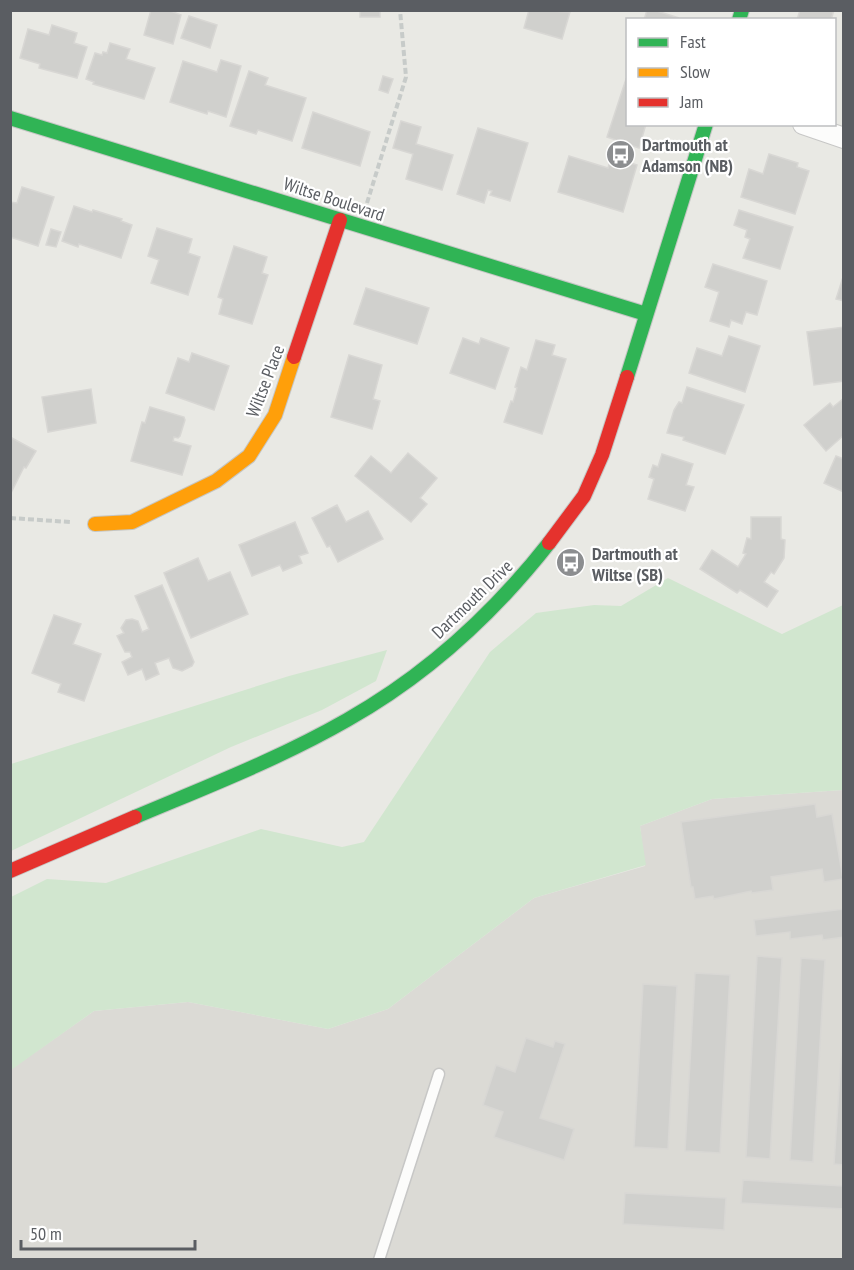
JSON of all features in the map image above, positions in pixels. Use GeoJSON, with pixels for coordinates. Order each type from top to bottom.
{"type":"FeatureCollection","features":[{"type":"Feature","properties":{"kind":"street","name":"Wiltse Boulevard"},"geometry":{"type":"LineString","coordinates":[[10,118],[646,315]]}},
{"type":"Feature","properties":{"kind":"street","name":"Dartmouth Drive"},"geometry":{"type":"LineString","coordinates":[[10,871],[251,767],[347,720],[397,688],[467,633],[529,569],[584,496],[602,455],[705,126]]}},
{"type":"Feature","properties":{"kind":"street"},"geometry":{"type":"LineString","coordinates":[[809,126],[843,138]]}},
{"type":"Feature","properties":{"kind":"street","name":"Wiltse Place"},"geometry":{"type":"LineString","coordinates":[[95,524],[132,522],[216,481],[249,456],[275,415],[340,220]]}},
{"type":"Feature","properties":{"kind":"lane"},"geometry":{"type":"LineString","coordinates":[[380,1260],[439,1074]]}},
{"type":"Feature","properties":{"kind":"path"},"geometry":{"type":"LineString","coordinates":[[359,226],[406,77],[400,10]]}},
{"type":"Feature","properties":{"kind":"path"},"geometry":{"type":"LineString","coordinates":[[10,518],[95,524]]}},
{"type":"Feature","properties":{"kind":"shaded area"},"geometry":{"type":"Polygon","coordinates":[[[843,790],[843,1259],[11,1259],[10,1070],[94,1011],[188,1002],[328,1029],[388,1009],[534,898],[645,866],[640,826],[712,799],[843,790]]]}},
{"type":"Feature","properties":{"kind":"green space"},"geometry":{"type":"Polygon","coordinates":[[[668,578],[782,634],[843,605],[843,790],[712,799],[640,826],[646,865],[534,898],[388,1009],[328,1029],[188,1002],[94,1011],[11,1070],[11,897],[47,879],[106,883],[261,829],[342,847],[364,842],[490,652],[536,613],[594,605],[621,606],[668,578]]]}},
{"type":"Feature","properties":{"kind":"green space"},"geometry":{"type":"Polygon","coordinates":[[[387,650],[376,681],[322,710],[231,747],[11,851],[11,764],[289,676],[387,650]]]}},
{"type":"Feature","properties":{"kind":"building"},"geometry":{"type":"Polygon","coordinates":[[[151,10],[168,10],[181,15],[173,44],[144,35],[151,10]]]}},
{"type":"Feature","properties":{"kind":"building"},"geometry":{"type":"Polygon","coordinates":[[[360,10],[380,10],[380,17],[360,17],[360,10]]]}},
{"type":"Feature","properties":{"kind":"building"},"geometry":{"type":"Polygon","coordinates":[[[529,10],[570,12],[562,39],[524,28],[529,10]]]}},
{"type":"Feature","properties":{"kind":"building"},"geometry":{"type":"Polygon","coordinates":[[[647,10],[654,10],[679,18],[645,18],[647,10]]]}},
{"type":"Feature","properties":{"kind":"building"},"geometry":{"type":"Polygon","coordinates":[[[800,10],[834,10],[832,18],[798,18],[800,10]]]}},
{"type":"Feature","properties":{"kind":"building"},"geometry":{"type":"Polygon","coordinates":[[[189,16],[217,25],[210,48],[181,38],[189,16]]]}},
{"type":"Feature","properties":{"kind":"building"},"geometry":{"type":"Polygon","coordinates":[[[52,25],[77,33],[74,43],[87,47],[77,78],[39,68],[40,64],[20,58],[28,29],[49,35],[52,25]]]}},
{"type":"Feature","properties":{"kind":"building"},"geometry":{"type":"Polygon","coordinates":[[[110,43],[130,49],[126,59],[155,68],[144,99],[93,84],[94,82],[86,79],[95,53],[102,55],[103,52],[107,53],[110,43]]]}},
{"type":"Feature","properties":{"kind":"building"},"geometry":{"type":"Polygon","coordinates":[[[221,60],[241,66],[226,117],[208,111],[207,114],[170,102],[183,61],[217,72],[221,60]]]}},
{"type":"Feature","properties":{"kind":"building"},"geometry":{"type":"Polygon","coordinates":[[[249,71],[268,78],[265,85],[306,98],[292,141],[258,130],[256,134],[230,126],[249,71]]]}},
{"type":"Feature","properties":{"kind":"building"},"geometry":{"type":"Polygon","coordinates":[[[383,76],[393,79],[388,93],[379,90],[383,76]]]}},
{"type":"Feature","properties":{"kind":"building"},"geometry":{"type":"Polygon","coordinates":[[[626,79],[626,126],[645,126],[639,148],[607,137],[626,79]]]}},
{"type":"Feature","properties":{"kind":"building"},"geometry":{"type":"Polygon","coordinates":[[[313,112],[370,132],[360,166],[302,148],[313,112]]]}},
{"type":"Feature","properties":{"kind":"building"},"geometry":{"type":"Polygon","coordinates":[[[401,121],[421,127],[416,144],[453,155],[442,190],[406,179],[413,154],[393,148],[401,121]]]}},
{"type":"Feature","properties":{"kind":"building"},"geometry":{"type":"Polygon","coordinates":[[[478,128],[528,143],[510,201],[490,195],[492,191],[488,190],[484,203],[457,194],[478,128]]]}},
{"type":"Feature","properties":{"kind":"building"},"geometry":{"type":"Polygon","coordinates":[[[769,154],[798,163],[797,167],[809,171],[795,214],[741,197],[749,169],[763,174],[769,154]]]}},
{"type":"Feature","properties":{"kind":"building"},"geometry":{"type":"Polygon","coordinates":[[[569,156],[608,168],[611,157],[637,165],[623,212],[558,192],[569,156]]]}},
{"type":"Feature","properties":{"kind":"building"},"geometry":{"type":"Polygon","coordinates":[[[22,187],[54,197],[38,246],[10,237],[10,202],[17,203],[22,187]]]}},
{"type":"Feature","properties":{"kind":"building"},"geometry":{"type":"Polygon","coordinates":[[[74,206],[122,219],[121,221],[132,225],[121,258],[79,244],[78,247],[62,241],[74,206]]]}},
{"type":"Feature","properties":{"kind":"building"},"geometry":{"type":"Polygon","coordinates":[[[739,210],[793,227],[780,269],[743,258],[750,239],[745,237],[747,230],[734,225],[739,210]]]}},
{"type":"Feature","properties":{"kind":"building"},"geometry":{"type":"Polygon","coordinates":[[[157,228],[192,239],[188,253],[200,257],[188,295],[151,283],[159,260],[148,256],[157,228]]]}},
{"type":"Feature","properties":{"kind":"building"},"geometry":{"type":"Polygon","coordinates":[[[51,229],[61,232],[56,247],[46,245],[51,229]]]}},
{"type":"Feature","properties":{"kind":"building"},"geometry":{"type":"Polygon","coordinates":[[[234,246],[267,257],[262,273],[268,275],[252,324],[219,314],[223,299],[218,297],[234,246]]]}},
{"type":"Feature","properties":{"kind":"building"},"geometry":{"type":"Polygon","coordinates":[[[713,264],[767,281],[757,315],[746,312],[742,324],[731,320],[729,327],[710,321],[719,292],[705,287],[713,264]]]}},
{"type":"Feature","properties":{"kind":"building"},"geometry":{"type":"Polygon","coordinates":[[[844,274],[844,301],[836,299],[844,274]]]}},
{"type":"Feature","properties":{"kind":"building"},"geometry":{"type":"Polygon","coordinates":[[[366,288],[429,308],[417,344],[354,324],[366,288]]]}},
{"type":"Feature","properties":{"kind":"building"},"geometry":{"type":"Polygon","coordinates":[[[844,327],[844,381],[814,385],[807,332],[844,327]]]}},
{"type":"Feature","properties":{"kind":"building"},"geometry":{"type":"Polygon","coordinates":[[[729,336],[760,346],[745,392],[689,373],[697,348],[722,356],[729,336]]]}},
{"type":"Feature","properties":{"kind":"building"},"geometry":{"type":"Polygon","coordinates":[[[463,338],[479,344],[481,338],[509,348],[495,389],[450,373],[463,338]]]}},
{"type":"Feature","properties":{"kind":"building"},"geometry":{"type":"Polygon","coordinates":[[[536,340],[555,345],[552,355],[566,359],[542,434],[504,422],[511,401],[513,402],[521,367],[527,370],[536,340]]]}},
{"type":"Feature","properties":{"kind":"building"},"geometry":{"type":"Polygon","coordinates":[[[192,353],[229,366],[214,410],[166,393],[178,358],[189,362],[192,353]]]}},
{"type":"Feature","properties":{"kind":"building"},"geometry":{"type":"Polygon","coordinates":[[[349,355],[382,365],[373,399],[380,401],[372,429],[331,417],[349,355]]]}},
{"type":"Feature","properties":{"kind":"building"},"geometry":{"type":"Polygon","coordinates":[[[687,387],[744,405],[725,454],[683,440],[684,437],[667,433],[674,410],[679,402],[682,403],[687,387]]]}},
{"type":"Feature","properties":{"kind":"building"},"geometry":{"type":"Polygon","coordinates":[[[91,389],[96,423],[48,432],[42,397],[91,389]]]}},
{"type":"Feature","properties":{"kind":"building"},"geometry":{"type":"Polygon","coordinates":[[[844,398],[844,435],[826,451],[804,425],[830,403],[833,407],[844,398]]]}},
{"type":"Feature","properties":{"kind":"building"},"geometry":{"type":"Polygon","coordinates":[[[150,407],[184,417],[180,436],[174,437],[173,441],[191,446],[182,475],[131,461],[142,422],[145,423],[150,407]]]}},
{"type":"Feature","properties":{"kind":"building"},"geometry":{"type":"Polygon","coordinates":[[[10,437],[36,451],[26,468],[24,467],[10,495],[10,437]]]}},
{"type":"Feature","properties":{"kind":"building"},"geometry":{"type":"Polygon","coordinates":[[[408,453],[437,478],[420,498],[427,504],[411,522],[355,476],[371,456],[391,473],[408,453]]]}},
{"type":"Feature","properties":{"kind":"building"},"geometry":{"type":"Polygon","coordinates":[[[662,454],[693,464],[686,485],[694,487],[685,511],[648,499],[654,479],[649,477],[653,465],[658,467],[662,454]]]}},
{"type":"Feature","properties":{"kind":"building"},"geometry":{"type":"Polygon","coordinates":[[[836,456],[844,459],[844,492],[824,483],[836,456]]]}},
{"type":"Feature","properties":{"kind":"building"},"geometry":{"type":"Polygon","coordinates":[[[337,505],[346,522],[368,511],[383,539],[338,562],[330,546],[327,547],[312,518],[337,505]]]}},
{"type":"Feature","properties":{"kind":"building"},"geometry":{"type":"Polygon","coordinates":[[[751,517],[781,517],[781,539],[785,540],[784,558],[774,574],[771,572],[764,582],[778,591],[767,607],[740,590],[737,593],[700,569],[712,550],[738,567],[746,554],[743,553],[747,538],[751,539],[751,517]]]}},
{"type":"Feature","properties":{"kind":"building"},"geometry":{"type":"Polygon","coordinates":[[[295,522],[308,553],[299,556],[302,563],[283,571],[280,565],[252,576],[239,545],[295,522]]]}},
{"type":"Feature","properties":{"kind":"building"},"geometry":{"type":"Polygon","coordinates":[[[198,558],[208,581],[230,572],[248,614],[191,638],[164,573],[198,558]]]}},
{"type":"Feature","properties":{"kind":"building"},"geometry":{"type":"Polygon","coordinates":[[[162,585],[194,662],[192,666],[182,671],[173,668],[169,658],[155,663],[159,674],[146,680],[142,669],[128,675],[122,662],[132,657],[130,652],[125,652],[117,636],[124,633],[121,628],[126,620],[138,621],[142,632],[149,629],[135,596],[162,585]]]}},
{"type":"Feature","properties":{"kind":"building"},"geometry":{"type":"Polygon","coordinates":[[[54,615],[81,624],[73,644],[101,654],[84,701],[58,692],[61,684],[32,673],[54,615]]]}},
{"type":"Feature","properties":{"kind":"building"},"geometry":{"type":"Polygon","coordinates":[[[815,804],[817,817],[832,814],[843,879],[824,882],[822,869],[771,877],[773,890],[752,893],[751,891],[714,899],[713,896],[695,899],[681,822],[815,804]]]}},
{"type":"Feature","properties":{"kind":"building"},"geometry":{"type":"Polygon","coordinates":[[[844,909],[844,937],[823,940],[822,935],[790,939],[790,932],[756,936],[754,920],[844,909]]]}},
{"type":"Feature","properties":{"kind":"building"},"geometry":{"type":"Polygon","coordinates":[[[757,956],[782,958],[770,1159],[746,1157],[757,956]]]}},
{"type":"Feature","properties":{"kind":"building"},"geometry":{"type":"Polygon","coordinates":[[[801,958],[825,960],[813,1162],[790,1160],[801,958]]]}},
{"type":"Feature","properties":{"kind":"building"},"geometry":{"type":"Polygon","coordinates":[[[695,973],[730,975],[720,1153],[685,1151],[695,973]]]}},
{"type":"Feature","properties":{"kind":"building"},"geometry":{"type":"Polygon","coordinates":[[[643,984],[677,986],[668,1149],[634,1147],[643,984]]]}},
{"type":"Feature","properties":{"kind":"building"},"geometry":{"type":"Polygon","coordinates":[[[844,1011],[844,1165],[834,1164],[844,1011]]]}},
{"type":"Feature","properties":{"kind":"building"},"geometry":{"type":"Polygon","coordinates":[[[526,1038],[553,1047],[555,1041],[565,1044],[540,1118],[574,1129],[564,1160],[494,1137],[503,1112],[483,1105],[496,1065],[515,1072],[526,1038]]]}},
{"type":"Feature","properties":{"kind":"building"},"geometry":{"type":"Polygon","coordinates":[[[743,1180],[844,1186],[844,1209],[741,1203],[743,1180]]]}},
{"type":"Feature","properties":{"kind":"building"},"geometry":{"type":"Polygon","coordinates":[[[625,1193],[726,1198],[724,1230],[623,1224],[625,1193]]]}},
{"type":"Feature","properties":{"kind":"traffic: fast"},"geometry":{"type":"LineString","coordinates":[[740,18],[742,10]]}},
{"type":"Feature","properties":{"kind":"traffic: fast"},"geometry":{"type":"LineString","coordinates":[[10,118],[646,314]]}},
{"type":"Feature","properties":{"kind":"traffic: fast"},"geometry":{"type":"LineString","coordinates":[[627,377],[705,126]]}},
{"type":"Feature","properties":{"kind":"traffic: fast"},"geometry":{"type":"LineString","coordinates":[[135,817],[295,747],[376,703],[404,684],[457,641],[505,594],[549,543]]}},
{"type":"Feature","properties":{"kind":"traffic: slow"},"geometry":{"type":"LineString","coordinates":[[95,524],[132,522],[216,481],[249,456],[275,415],[294,357]]}},
{"type":"Feature","properties":{"kind":"traffic: jam"},"geometry":{"type":"LineString","coordinates":[[294,357],[340,220]]}},
{"type":"Feature","properties":{"kind":"traffic: jam"},"geometry":{"type":"LineString","coordinates":[[549,543],[584,496],[602,455],[627,377]]}},
{"type":"Feature","properties":{"kind":"traffic: jam"},"geometry":{"type":"LineString","coordinates":[[10,871],[135,817]]}},
{"type":"Feature","properties":{"kind":"place","name":"Dartmouth at Adamson (NB)"},"geometry":{"type":"Point","coordinates":[621,154]}},
{"type":"Feature","properties":{"kind":"place","name":"Dartmouth at Wiltse (SB)"},"geometry":{"type":"Point","coordinates":[571,563]}}]}
